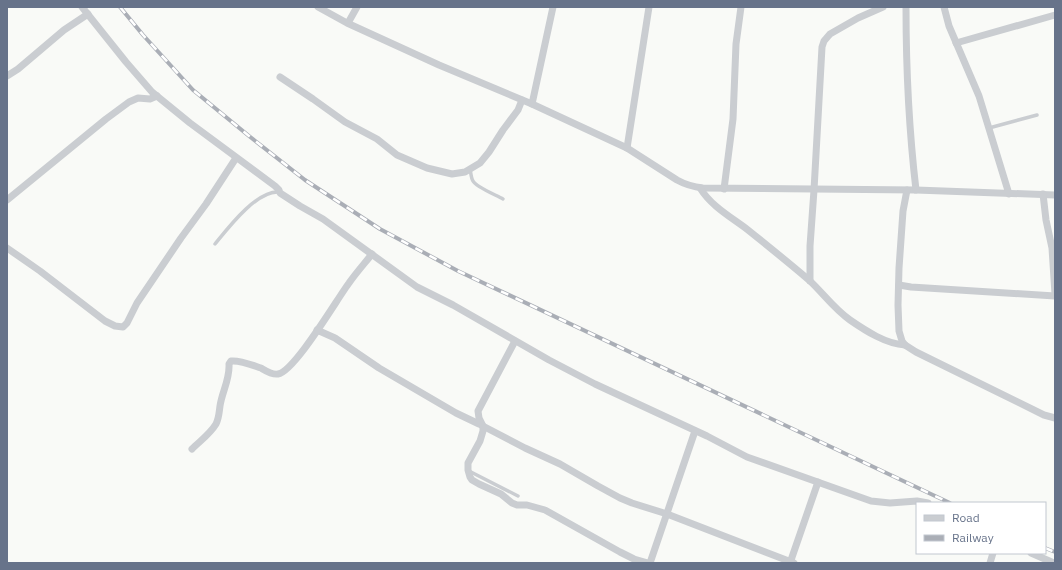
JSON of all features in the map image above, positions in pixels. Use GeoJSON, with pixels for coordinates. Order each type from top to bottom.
{"type":"FeatureCollection","features":[{"type":"Feature","properties":{"kind":"street"},"geometry":{"type":"LineString","coordinates":[[82,7],[152,92],[190,123],[275,186],[280,193],[323,218],[417,287],[453,305],[549,360],[595,384],[747,457],[870,500],[890,503],[922,502]]}},
{"type":"Feature","properties":{"kind":"street"},"geometry":{"type":"LineString","coordinates":[[318,7],[348,24],[439,65],[532,104],[627,148],[683,183],[700,188],[916,190],[1055,195]]}},
{"type":"Feature","properties":{"kind":"street"},"geometry":{"type":"LineString","coordinates":[[348,24],[357,7]]}},
{"type":"Feature","properties":{"kind":"street"},"geometry":{"type":"LineString","coordinates":[[532,104],[553,7]]}},
{"type":"Feature","properties":{"kind":"street"},"geometry":{"type":"LineString","coordinates":[[627,148],[649,7]]}},
{"type":"Feature","properties":{"kind":"street"},"geometry":{"type":"LineString","coordinates":[[724,189],[732,127],[736,44],[741,7]]}},
{"type":"Feature","properties":{"kind":"street"},"geometry":{"type":"LineString","coordinates":[[810,281],[810,246],[822,44],[826,37],[830,34],[858,18],[883,7]]}},
{"type":"Feature","properties":{"kind":"street"},"geometry":{"type":"LineString","coordinates":[[906,7],[909,105],[916,190]]}},
{"type":"Feature","properties":{"kind":"street"},"geometry":{"type":"LineString","coordinates":[[944,7],[949,26],[979,96],[1009,194]]}},
{"type":"Feature","properties":{"kind":"street"},"geometry":{"type":"LineString","coordinates":[[7,76],[18,69],[64,30],[88,14]]}},
{"type":"Feature","properties":{"kind":"street"},"geometry":{"type":"LineString","coordinates":[[956,43],[1055,15]]}},
{"type":"Feature","properties":{"kind":"street"},"geometry":{"type":"LineString","coordinates":[[280,77],[345,122],[377,139],[397,155],[427,168],[447,174],[465,172],[480,163],[518,110],[522,100]]}},
{"type":"Feature","properties":{"kind":"street"},"geometry":{"type":"LineString","coordinates":[[7,200],[129,102],[138,98],[150,99],[157,96]]}},
{"type":"Feature","properties":{"kind":"street"},"geometry":{"type":"LineString","coordinates":[[7,248],[105,322],[123,327],[127,323],[137,303],[236,158]]}},
{"type":"Feature","properties":{"kind":"street"},"geometry":{"type":"LineString","coordinates":[[700,188],[713,204],[757,237],[810,281],[829,302],[849,320],[890,342],[905,345]]}},
{"type":"Feature","properties":{"kind":"street"},"geometry":{"type":"LineString","coordinates":[[907,190],[903,211],[898,285],[899,331],[902,341],[905,345],[916,352],[958,374],[1044,415],[1055,418]]}},
{"type":"Feature","properties":{"kind":"street"},"geometry":{"type":"LineString","coordinates":[[898,285],[918,288],[1055,295],[1052,248],[1046,220],[1043,194]]}},
{"type":"Feature","properties":{"kind":"street"},"geometry":{"type":"LineString","coordinates":[[192,449],[213,429],[217,421],[228,375],[229,364],[231,361],[240,362],[271,373],[279,374],[284,371],[295,361],[372,254]]}},
{"type":"Feature","properties":{"kind":"street"},"geometry":{"type":"LineString","coordinates":[[317,330],[336,338],[378,368],[456,413],[560,464],[632,504],[667,514],[792,563],[818,482]]}},
{"type":"Feature","properties":{"kind":"street"},"geometry":{"type":"LineString","coordinates":[[516,341],[478,411],[479,418],[483,426],[483,432],[468,463],[468,470],[472,480],[501,494],[512,503],[545,510],[620,552],[634,559],[649,563],[695,431]]}},
{"type":"Feature","properties":{"kind":"street"},"geometry":{"type":"LineString","coordinates":[[1033,554],[1054,563]]}},
{"type":"Feature","properties":{"kind":"lane"},"geometry":{"type":"LineString","coordinates":[[989,128],[1037,115]]}},
{"type":"Feature","properties":{"kind":"lane"},"geometry":{"type":"LineString","coordinates":[[470,169],[474,184],[503,199]]}},
{"type":"Feature","properties":{"kind":"lane"},"geometry":{"type":"LineString","coordinates":[[215,244],[243,212],[260,197],[270,193],[280,193]]}},
{"type":"Feature","properties":{"kind":"lane"},"geometry":{"type":"LineString","coordinates":[[468,470],[518,496]]}},
{"type":"Feature","properties":{"kind":"railway"},"geometry":{"type":"LineString","coordinates":[[120,7],[143,35],[193,90],[305,180],[380,229],[458,271],[948,502]]}},
{"type":"Feature","properties":{"kind":"railway"},"geometry":{"type":"LineString","coordinates":[[1046,548],[1055,552]]}}]}
